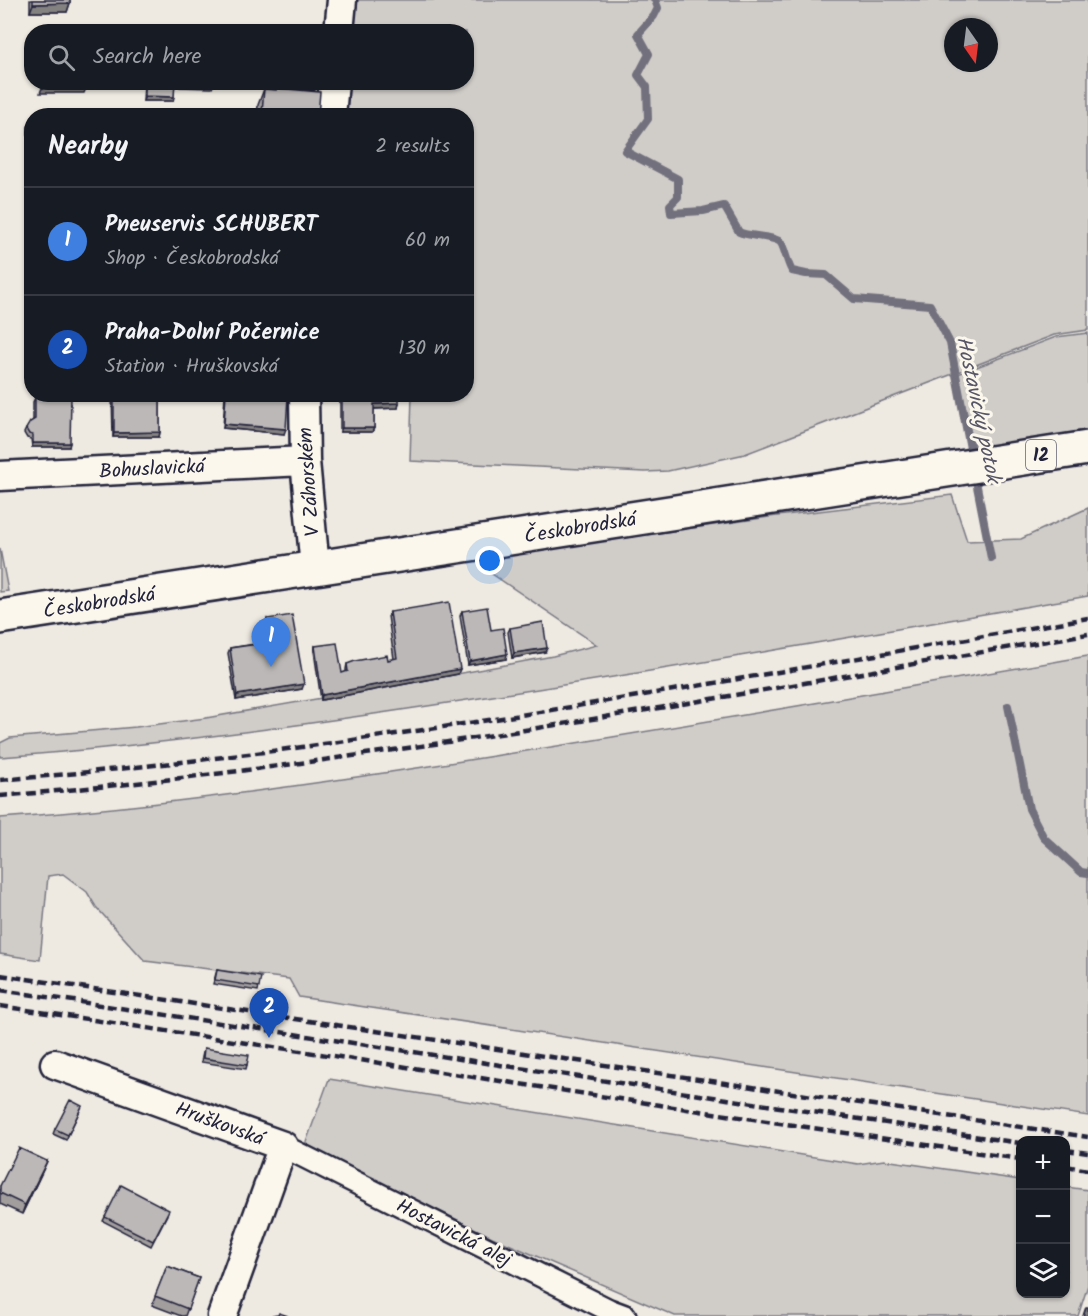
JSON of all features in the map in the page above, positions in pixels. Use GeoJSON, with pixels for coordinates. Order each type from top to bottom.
{"type":"FeatureCollection","features":[{"type":"Feature","properties":{"kind":"main road","name":"Českobrodská"},"geometry":{"type":"LineString","coordinates":[[0,617],[1088,448]]}},
{"type":"Feature","properties":{"kind":"street"},"geometry":{"type":"LineString","coordinates":[[340,24],[342,0]]}},
{"type":"Feature","properties":{"kind":"street"},"geometry":{"type":"LineString","coordinates":[[332,108],[333,90]]}},
{"type":"Feature","properties":{"kind":"street","name":"V Záhorském"},"geometry":{"type":"LineString","coordinates":[[304,402],[305,461],[315,568]]}},
{"type":"Feature","properties":{"kind":"street","name":"Bohuslavická"},"geometry":{"type":"LineString","coordinates":[[0,476],[305,461]]}},
{"type":"Feature","properties":{"kind":"street","name":"Hruškovská"},"geometry":{"type":"LineString","coordinates":[[55,1064],[283,1146],[222,1316]]}},
{"type":"Feature","properties":{"kind":"street","name":"Hostavická alej"},"geometry":{"type":"LineString","coordinates":[[283,1146],[625,1316]]}},
{"type":"Feature","properties":{"kind":"shaded area"},"geometry":{"type":"Polygon","coordinates":[[[342,0],[1088,0],[1088,330],[1054,335],[745,454],[668,471],[645,472],[410,461],[412,402],[474,402],[474,108],[334,108],[336,90],[474,90],[474,24],[340,24],[342,0]]]}},
{"type":"Feature","properties":{"kind":"shaded area"},"geometry":{"type":"Polygon","coordinates":[[[1088,333],[1088,443],[977,461],[958,374],[1056,337],[1088,333]]]}},
{"type":"Feature","properties":{"kind":"shaded area"},"geometry":{"type":"Polygon","coordinates":[[[952,495],[967,541],[1021,539],[1088,508],[1088,596],[647,672],[374,714],[188,739],[0,757],[0,743],[10,738],[136,727],[206,718],[414,682],[553,656],[597,645],[486,570],[507,555],[769,517],[952,495]]]}},
{"type":"Feature","properties":{"kind":"shaded area"},"geometry":{"type":"Polygon","coordinates":[[[0,549],[8,591],[0,592],[0,549]]]}},
{"type":"Feature","properties":{"kind":"shaded area"},"geometry":{"type":"Polygon","coordinates":[[[1088,656],[1088,1116],[299,997],[289,979],[145,961],[96,907],[87,892],[63,874],[48,876],[40,960],[0,954],[0,818],[186,800],[371,775],[642,732],[1088,656]]]}},
{"type":"Feature","properties":{"kind":"shaded area"},"geometry":{"type":"Polygon","coordinates":[[[329,1079],[858,1164],[884,1160],[1016,1179],[1016,1298],[1070,1298],[1070,1188],[1088,1190],[1088,1285],[1078,1316],[675,1316],[492,1237],[305,1145],[329,1079]]]}},
{"type":"Feature","properties":{"kind":"building"},"geometry":{"type":"Polygon","coordinates":[[[33,0],[70,0],[70,3],[33,4],[33,0]]]}},
{"type":"Feature","properties":{"kind":"building"},"geometry":{"type":"Polygon","coordinates":[[[145,90],[174,90],[174,97],[145,96],[145,90]]]}},
{"type":"Feature","properties":{"kind":"building"},"geometry":{"type":"Polygon","coordinates":[[[264,90],[320,92],[319,108],[262,108],[264,90]]]}},
{"type":"Feature","properties":{"kind":"building"},"geometry":{"type":"Polygon","coordinates":[[[35,402],[71,402],[70,443],[33,443],[33,435],[29,434],[26,429],[35,419],[35,402]]]}},
{"type":"Feature","properties":{"kind":"building"},"geometry":{"type":"Polygon","coordinates":[[[114,402],[160,402],[160,432],[114,433],[114,402]]]}},
{"type":"Feature","properties":{"kind":"building"},"geometry":{"type":"Polygon","coordinates":[[[225,402],[288,402],[286,429],[224,424],[225,402]]]}},
{"type":"Feature","properties":{"kind":"building"},"geometry":{"type":"Polygon","coordinates":[[[342,402],[399,402],[374,404],[374,428],[342,428],[342,402]]]}},
{"type":"Feature","properties":{"kind":"building"},"geometry":{"type":"Polygon","coordinates":[[[449,602],[460,669],[322,695],[315,646],[337,643],[342,673],[348,671],[347,664],[355,661],[387,655],[388,660],[397,658],[390,612],[449,602]]]}},
{"type":"Feature","properties":{"kind":"building"},"geometry":{"type":"Polygon","coordinates":[[[487,607],[491,630],[503,628],[507,654],[470,661],[462,611],[487,607]]]}},
{"type":"Feature","properties":{"kind":"building"},"geometry":{"type":"Polygon","coordinates":[[[292,615],[304,684],[237,695],[230,648],[271,642],[267,619],[292,615]]]}},
{"type":"Feature","properties":{"kind":"building"},"geometry":{"type":"Polygon","coordinates":[[[543,622],[547,648],[514,653],[510,628],[543,622]]]}},
{"type":"Feature","properties":{"kind":"building"},"geometry":{"type":"Polygon","coordinates":[[[217,970],[261,977],[259,987],[215,980],[217,970]]]}},
{"type":"Feature","properties":{"kind":"building"},"geometry":{"type":"Polygon","coordinates":[[[204,1048],[249,1055],[247,1065],[203,1058],[204,1048]]]}},
{"type":"Feature","properties":{"kind":"building"},"geometry":{"type":"Polygon","coordinates":[[[70,1100],[82,1106],[68,1135],[55,1129],[70,1100]]]}},
{"type":"Feature","properties":{"kind":"building"},"geometry":{"type":"Polygon","coordinates":[[[19,1148],[47,1161],[25,1205],[0,1193],[0,1186],[19,1148]]]}},
{"type":"Feature","properties":{"kind":"building"},"geometry":{"type":"Polygon","coordinates":[[[121,1185],[169,1210],[153,1241],[105,1217],[121,1185]]]}},
{"type":"Feature","properties":{"kind":"building"},"geometry":{"type":"Polygon","coordinates":[[[167,1266],[199,1278],[188,1309],[155,1296],[167,1266]]]}},
{"type":"Feature","properties":{"kind":"waterway","name":"Hostavický potok"},"geometry":{"type":"LineString","coordinates":[[655,0],[658,8],[638,34],[649,54],[638,75],[647,87],[648,119],[625,151],[678,179],[678,197],[670,205],[671,213],[703,211],[724,206],[739,232],[774,239],[781,243],[792,271],[826,275],[854,299],[930,305],[950,343],[972,459]]}},
{"type":"Feature","properties":{"kind":"waterway","name":"Hostavický potok"},"geometry":{"type":"LineString","coordinates":[[974,471],[991,558]]}},
{"type":"Feature","properties":{"kind":"waterway","name":"Hostavický potok"},"geometry":{"type":"LineString","coordinates":[[1008,706],[1029,809],[1044,838],[1081,872],[1088,873]]}},
{"type":"Feature","properties":{"kind":"railway"},"geometry":{"type":"LineString","coordinates":[[0,780],[274,751],[410,732],[682,689],[1088,618]]}},
{"type":"Feature","properties":{"kind":"railway"},"geometry":{"type":"LineString","coordinates":[[0,796],[274,767],[410,748],[546,727],[1088,634]]}},
{"type":"Feature","properties":{"kind":"railway"},"geometry":{"type":"LineString","coordinates":[[0,975],[1088,1137]]}},
{"type":"Feature","properties":{"kind":"railway"},"geometry":{"type":"LineString","coordinates":[[0,990],[1016,1142]]}},
{"type":"Feature","properties":{"kind":"railway"},"geometry":{"type":"LineString","coordinates":[[0,1006],[1016,1158]]}},
{"type":"Feature","properties":{"kind":"railway"},"geometry":{"type":"LineString","coordinates":[[1070,1151],[1088,1153]]}},
{"type":"Feature","properties":{"kind":"railway"},"geometry":{"type":"LineString","coordinates":[[1070,1167],[1088,1170]]}},
{"type":"Feature","properties":{"kind":"place","name":"Pneuservis SCHUBERT"},"geometry":{"type":"Point","coordinates":[271,667]}},
{"type":"Feature","properties":{"kind":"place","name":"Praha-Dolní Počernice"},"geometry":{"type":"Point","coordinates":[269,1038]}}]}
